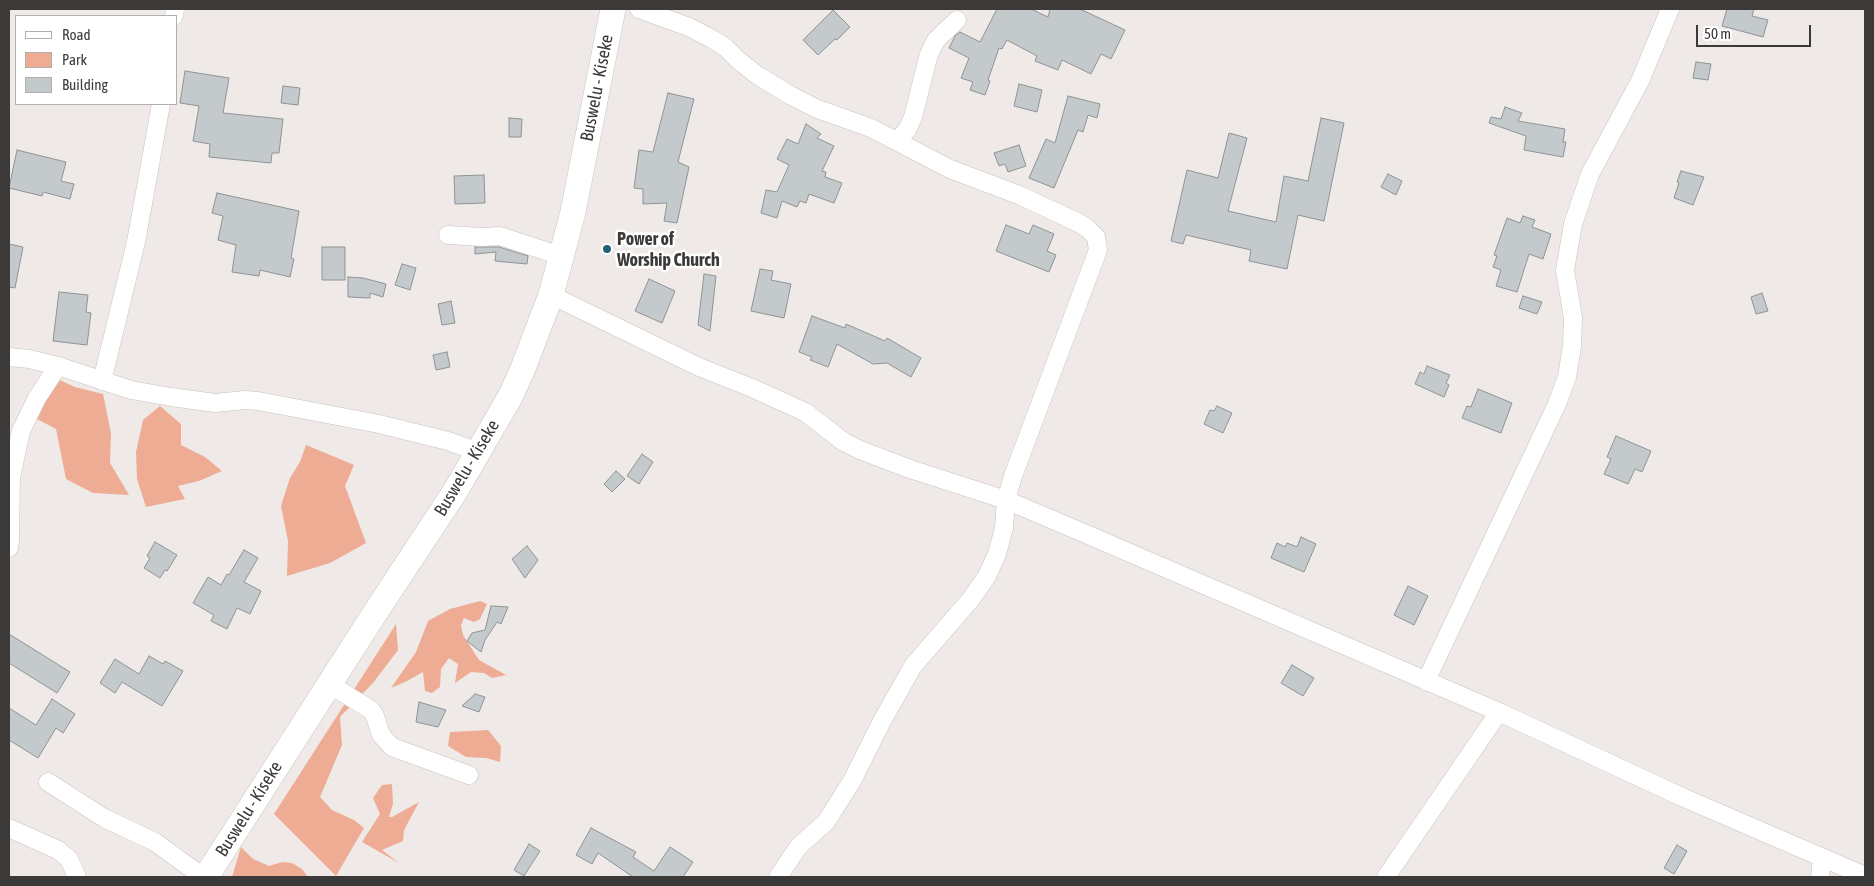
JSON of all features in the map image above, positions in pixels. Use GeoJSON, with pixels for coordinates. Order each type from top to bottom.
{"type":"FeatureCollection","features":[{"type":"Feature","properties":{"kind":"main road","name":"Buswelu - Kiseke"},"geometry":{"type":"LineString","coordinates":[[204,877],[456,490],[510,397],[551,295],[575,203],[613,9]]}},
{"type":"Feature","properties":{"kind":"street"},"geometry":{"type":"LineString","coordinates":[[639,9],[689,27],[712,39],[725,47],[757,75],[790,96],[815,108],[853,120],[898,141],[950,169],[1019,195],[1056,212],[1088,228],[1096,237],[1098,250],[1013,476],[1006,500],[1004,528],[987,576],[971,599],[913,666],[882,721],[852,781],[826,822],[800,846],[778,877]]}},
{"type":"Feature","properties":{"kind":"street"},"geometry":{"type":"LineString","coordinates":[[1426,681],[1557,404],[1567,377],[1572,346],[1573,318],[1565,270],[1573,224],[1590,174],[1640,82],[1670,9]]}},
{"type":"Feature","properties":{"kind":"street"},"geometry":{"type":"LineString","coordinates":[[898,141],[907,130],[913,117],[929,54],[936,40],[957,20]]}},
{"type":"Feature","properties":{"kind":"street"},"geometry":{"type":"LineString","coordinates":[[102,381],[136,242],[161,105]]}},
{"type":"Feature","properties":{"kind":"street"},"geometry":{"type":"LineString","coordinates":[[448,235],[500,236],[561,256]]}},
{"type":"Feature","properties":{"kind":"street"},"geometry":{"type":"LineString","coordinates":[[551,295],[699,367],[805,412],[844,442],[860,450],[910,469],[1006,500],[1499,712],[1682,797],[1865,876]]}},
{"type":"Feature","properties":{"kind":"street"},"geometry":{"type":"LineString","coordinates":[[9,357],[29,359],[58,366],[131,390],[215,403],[245,400],[273,404],[396,428],[448,441],[478,452]]}},
{"type":"Feature","properties":{"kind":"street"},"geometry":{"type":"LineString","coordinates":[[9,548],[11,477],[21,431],[38,398],[58,366]]}},
{"type":"Feature","properties":{"kind":"street"},"geometry":{"type":"LineString","coordinates":[[329,684],[371,710],[381,735],[392,747],[469,775]]}},
{"type":"Feature","properties":{"kind":"street"},"geometry":{"type":"LineString","coordinates":[[1386,877],[1499,712]]}},
{"type":"Feature","properties":{"kind":"street"},"geometry":{"type":"LineString","coordinates":[[48,782],[104,818],[155,842],[204,877]]}},
{"type":"Feature","properties":{"kind":"street"},"geometry":{"type":"LineString","coordinates":[[9,828],[58,850],[69,860],[76,877]]}},
{"type":"Feature","properties":{"kind":"street"},"geometry":{"type":"LineString","coordinates":[[1820,877],[1822,858]]}},
{"type":"Feature","properties":{"kind":"green space"},"geometry":{"type":"Polygon","coordinates":[[[55,378],[75,387],[103,394],[111,433],[110,463],[129,495],[93,493],[66,479],[56,429],[35,418],[55,378]]]}},
{"type":"Feature","properties":{"kind":"green space"},"geometry":{"type":"Polygon","coordinates":[[[160,406],[181,424],[181,445],[205,457],[222,471],[199,481],[178,486],[185,499],[146,507],[137,479],[136,452],[143,420],[160,406]]]}},
{"type":"Feature","properties":{"kind":"green space"},"geometry":{"type":"Polygon","coordinates":[[[306,445],[354,465],[345,486],[366,543],[330,563],[287,576],[288,541],[281,506],[290,478],[300,462],[306,445]]]}},
{"type":"Feature","properties":{"kind":"green space"},"geometry":{"type":"Polygon","coordinates":[[[480,601],[487,604],[480,619],[474,622],[464,618],[461,625],[463,635],[479,660],[506,675],[492,678],[484,673],[471,672],[455,683],[458,664],[449,658],[441,669],[440,687],[432,693],[425,691],[423,672],[391,688],[416,652],[428,621],[450,609],[480,601]]]}},
{"type":"Feature","properties":{"kind":"green space"},"geometry":{"type":"Polygon","coordinates":[[[396,624],[398,650],[373,683],[340,717],[342,745],[320,797],[332,810],[354,820],[364,828],[336,876],[274,814],[396,624]]]}},
{"type":"Feature","properties":{"kind":"green space"},"geometry":{"type":"Polygon","coordinates":[[[488,730],[501,746],[500,762],[486,758],[466,757],[448,746],[450,732],[488,730]]]}},
{"type":"Feature","properties":{"kind":"green space"},"geometry":{"type":"Polygon","coordinates":[[[392,784],[393,804],[389,817],[419,802],[404,830],[403,841],[382,850],[399,863],[362,842],[380,814],[373,798],[382,785],[392,784]]]}},
{"type":"Feature","properties":{"kind":"green space"},"geometry":{"type":"Polygon","coordinates":[[[241,847],[253,859],[269,866],[282,862],[292,863],[302,869],[308,877],[232,877],[241,847]]]}},
{"type":"Feature","properties":{"kind":"building"},"geometry":{"type":"Polygon","coordinates":[[[997,9],[1031,9],[1048,17],[1050,9],[1080,9],[1125,30],[1111,59],[1101,54],[1091,74],[1062,60],[1058,70],[1035,61],[1037,56],[1007,40],[1002,49],[999,48],[985,95],[970,90],[973,82],[961,78],[969,58],[949,48],[955,36],[960,32],[980,42],[997,9]]]}},
{"type":"Feature","properties":{"kind":"building"},"geometry":{"type":"Polygon","coordinates":[[[1727,9],[1754,9],[1752,16],[1768,20],[1763,37],[1722,26],[1727,9]]]}},
{"type":"Feature","properties":{"kind":"building"},"geometry":{"type":"Polygon","coordinates":[[[833,10],[850,27],[818,55],[803,40],[833,10]]]}},
{"type":"Feature","properties":{"kind":"building"},"geometry":{"type":"Polygon","coordinates":[[[1696,62],[1711,64],[1708,80],[1693,78],[1696,62]]]}},
{"type":"Feature","properties":{"kind":"building"},"geometry":{"type":"Polygon","coordinates":[[[185,71],[229,78],[223,113],[283,119],[279,153],[272,153],[271,163],[209,157],[210,144],[193,141],[199,106],[180,103],[185,71]]]}},
{"type":"Feature","properties":{"kind":"building"},"geometry":{"type":"Polygon","coordinates":[[[1019,84],[1042,90],[1037,112],[1014,106],[1019,84]]]}},
{"type":"Feature","properties":{"kind":"building"},"geometry":{"type":"Polygon","coordinates":[[[283,86],[300,88],[298,105],[281,103],[283,86]]]}},
{"type":"Feature","properties":{"kind":"building"},"geometry":{"type":"Polygon","coordinates":[[[668,93],[694,99],[678,162],[689,167],[677,223],[664,221],[667,203],[643,204],[643,189],[634,188],[639,150],[653,152],[668,93]]]}},
{"type":"Feature","properties":{"kind":"building"},"geometry":{"type":"Polygon","coordinates":[[[1068,96],[1100,104],[1097,118],[1088,115],[1083,132],[1078,130],[1054,188],[1029,178],[1046,139],[1055,143],[1068,96]]]}},
{"type":"Feature","properties":{"kind":"building"},"geometry":{"type":"Polygon","coordinates":[[[1505,107],[1522,113],[1518,121],[1565,129],[1563,142],[1566,142],[1563,157],[1524,150],[1526,136],[1489,123],[1491,117],[1501,119],[1505,107]]]}},
{"type":"Feature","properties":{"kind":"building"},"geometry":{"type":"Polygon","coordinates":[[[509,118],[522,119],[521,137],[509,137],[509,118]]]}},
{"type":"Feature","properties":{"kind":"building"},"geometry":{"type":"Polygon","coordinates":[[[1321,118],[1344,123],[1324,221],[1298,215],[1287,269],[1249,261],[1251,250],[1186,235],[1183,244],[1171,241],[1187,170],[1218,178],[1229,133],[1247,138],[1228,211],[1276,222],[1284,176],[1308,181],[1321,118]]]}},
{"type":"Feature","properties":{"kind":"building"},"geometry":{"type":"Polygon","coordinates":[[[806,124],[821,134],[817,138],[834,146],[822,171],[826,172],[825,177],[842,183],[834,203],[809,194],[806,203],[800,201],[797,207],[782,201],[777,218],[761,213],[766,190],[777,192],[789,165],[777,159],[787,139],[798,144],[806,124]]]}},
{"type":"Feature","properties":{"kind":"building"},"geometry":{"type":"Polygon","coordinates":[[[1019,145],[1026,166],[1008,172],[1005,164],[999,166],[994,153],[1019,145]]]}},
{"type":"Feature","properties":{"kind":"building"},"geometry":{"type":"Polygon","coordinates":[[[17,150],[66,162],[61,181],[74,184],[70,199],[43,192],[42,196],[9,188],[17,150]]]}},
{"type":"Feature","properties":{"kind":"building"},"geometry":{"type":"Polygon","coordinates":[[[1681,171],[1704,177],[1693,205],[1674,198],[1681,171]]]}},
{"type":"Feature","properties":{"kind":"building"},"geometry":{"type":"Polygon","coordinates":[[[1388,174],[1402,181],[1396,195],[1381,187],[1388,174]]]}},
{"type":"Feature","properties":{"kind":"building"},"geometry":{"type":"Polygon","coordinates":[[[484,175],[485,203],[455,204],[454,176],[484,175]]]}},
{"type":"Feature","properties":{"kind":"building"},"geometry":{"type":"Polygon","coordinates":[[[217,193],[299,211],[291,258],[294,259],[290,277],[260,270],[259,276],[232,272],[236,245],[218,240],[223,216],[212,213],[217,193]]]}},
{"type":"Feature","properties":{"kind":"building"},"geometry":{"type":"Polygon","coordinates":[[[1523,216],[1535,220],[1532,227],[1551,234],[1543,259],[1529,254],[1517,292],[1496,286],[1501,270],[1493,267],[1497,256],[1494,255],[1507,218],[1520,223],[1523,216]]]}},
{"type":"Feature","properties":{"kind":"building"},"geometry":{"type":"Polygon","coordinates":[[[1006,225],[1029,234],[1033,225],[1054,234],[1047,251],[1056,255],[1049,272],[996,251],[1006,225]]]}},
{"type":"Feature","properties":{"kind":"building"},"geometry":{"type":"Polygon","coordinates":[[[9,244],[23,247],[15,288],[9,287],[9,244]]]}},
{"type":"Feature","properties":{"kind":"building"},"geometry":{"type":"Polygon","coordinates":[[[322,247],[345,247],[345,280],[322,280],[322,247]]]}},
{"type":"Feature","properties":{"kind":"building"},"geometry":{"type":"Polygon","coordinates":[[[475,247],[499,247],[528,256],[527,264],[495,261],[496,252],[475,254],[475,247]]]}},
{"type":"Feature","properties":{"kind":"building"},"geometry":{"type":"Polygon","coordinates":[[[402,264],[416,268],[410,290],[395,285],[402,264]]]}},
{"type":"Feature","properties":{"kind":"building"},"geometry":{"type":"Polygon","coordinates":[[[760,269],[773,271],[771,280],[791,284],[784,318],[751,311],[760,269]]]}},
{"type":"Feature","properties":{"kind":"building"},"geometry":{"type":"Polygon","coordinates":[[[704,274],[716,276],[710,331],[698,325],[704,274]]]}},
{"type":"Feature","properties":{"kind":"building"},"geometry":{"type":"Polygon","coordinates":[[[348,277],[363,278],[386,284],[383,297],[370,293],[370,298],[348,297],[348,277]]]}},
{"type":"Feature","properties":{"kind":"building"},"geometry":{"type":"Polygon","coordinates":[[[649,279],[675,291],[662,323],[635,311],[649,279]]]}},
{"type":"Feature","properties":{"kind":"building"},"geometry":{"type":"Polygon","coordinates":[[[59,292],[88,295],[86,312],[91,313],[87,345],[53,341],[59,292]]]}},
{"type":"Feature","properties":{"kind":"building"},"geometry":{"type":"Polygon","coordinates":[[[1762,293],[1768,311],[1756,314],[1751,297],[1762,293]]]}},
{"type":"Feature","properties":{"kind":"building"},"geometry":{"type":"Polygon","coordinates":[[[1523,296],[1542,302],[1537,314],[1519,308],[1523,296]]]}},
{"type":"Feature","properties":{"kind":"building"},"geometry":{"type":"Polygon","coordinates":[[[451,301],[455,323],[442,325],[438,304],[451,301]]]}},
{"type":"Feature","properties":{"kind":"building"},"geometry":{"type":"Polygon","coordinates":[[[812,316],[845,328],[846,324],[885,341],[887,338],[921,358],[911,377],[887,363],[873,364],[837,344],[828,367],[810,360],[812,357],[799,352],[812,316]]]}},
{"type":"Feature","properties":{"kind":"building"},"geometry":{"type":"Polygon","coordinates":[[[447,352],[450,367],[436,370],[433,355],[447,352]]]}},
{"type":"Feature","properties":{"kind":"building"},"geometry":{"type":"Polygon","coordinates":[[[1427,366],[1450,375],[1446,383],[1449,385],[1444,397],[1415,384],[1420,372],[1424,374],[1427,366]]]}},
{"type":"Feature","properties":{"kind":"building"},"geometry":{"type":"Polygon","coordinates":[[[1478,389],[1512,403],[1501,433],[1462,418],[1467,406],[1471,407],[1478,389]]]}},
{"type":"Feature","properties":{"kind":"building"},"geometry":{"type":"Polygon","coordinates":[[[1217,406],[1232,413],[1223,433],[1204,424],[1210,410],[1214,411],[1217,406]]]}},
{"type":"Feature","properties":{"kind":"building"},"geometry":{"type":"Polygon","coordinates":[[[1616,436],[1651,451],[1642,472],[1635,469],[1628,484],[1604,474],[1611,459],[1607,457],[1616,436]]]}},
{"type":"Feature","properties":{"kind":"building"},"geometry":{"type":"Polygon","coordinates":[[[642,454],[653,462],[639,484],[627,476],[642,454]]]}},
{"type":"Feature","properties":{"kind":"building"},"geometry":{"type":"Polygon","coordinates":[[[616,471],[625,479],[612,492],[604,484],[616,471]]]}},
{"type":"Feature","properties":{"kind":"building"},"geometry":{"type":"Polygon","coordinates":[[[1301,537],[1316,544],[1304,572],[1271,558],[1277,543],[1285,547],[1287,543],[1297,547],[1301,537]]]}},
{"type":"Feature","properties":{"kind":"building"},"geometry":{"type":"Polygon","coordinates":[[[155,542],[177,555],[160,578],[144,568],[150,558],[147,556],[155,542]]]}},
{"type":"Feature","properties":{"kind":"building"},"geometry":{"type":"Polygon","coordinates":[[[527,546],[538,560],[525,578],[512,559],[527,546]]]}},
{"type":"Feature","properties":{"kind":"building"},"geometry":{"type":"Polygon","coordinates":[[[244,550],[258,558],[244,582],[261,591],[250,614],[237,608],[227,629],[211,621],[214,615],[193,603],[208,577],[221,585],[244,550]]]}},
{"type":"Feature","properties":{"kind":"building"},"geometry":{"type":"Polygon","coordinates":[[[1408,586],[1428,596],[1414,625],[1394,615],[1408,586]]]}},
{"type":"Feature","properties":{"kind":"building"},"geometry":{"type":"Polygon","coordinates":[[[491,606],[508,607],[501,624],[497,622],[485,640],[481,652],[467,641],[472,633],[485,630],[491,606]]]}},
{"type":"Feature","properties":{"kind":"building"},"geometry":{"type":"Polygon","coordinates":[[[9,634],[70,672],[57,693],[9,663],[9,634]]]}},
{"type":"Feature","properties":{"kind":"building"},"geometry":{"type":"Polygon","coordinates":[[[149,656],[163,664],[165,661],[183,671],[162,706],[122,682],[115,693],[100,683],[115,659],[139,674],[149,656]]]}},
{"type":"Feature","properties":{"kind":"building"},"geometry":{"type":"Polygon","coordinates":[[[1292,665],[1314,678],[1303,696],[1281,683],[1292,665]]]}},
{"type":"Feature","properties":{"kind":"building"},"geometry":{"type":"Polygon","coordinates":[[[475,694],[485,697],[479,712],[462,706],[475,694]]]}},
{"type":"Feature","properties":{"kind":"building"},"geometry":{"type":"Polygon","coordinates":[[[52,699],[75,714],[63,733],[56,728],[38,758],[9,740],[9,708],[36,725],[52,699]]]}},
{"type":"Feature","properties":{"kind":"building"},"geometry":{"type":"Polygon","coordinates":[[[419,702],[446,710],[438,727],[416,722],[419,702]]]}},
{"type":"Feature","properties":{"kind":"building"},"geometry":{"type":"Polygon","coordinates":[[[591,828],[636,852],[633,857],[654,871],[670,847],[693,862],[683,877],[633,877],[598,853],[592,864],[576,855],[591,828]]]}},
{"type":"Feature","properties":{"kind":"building"},"geometry":{"type":"Polygon","coordinates":[[[529,844],[540,851],[524,876],[514,870],[529,844]]]}},
{"type":"Feature","properties":{"kind":"building"},"geometry":{"type":"Polygon","coordinates":[[[1677,845],[1687,851],[1674,874],[1664,868],[1677,845]]]}},
{"type":"Feature","properties":{"kind":"place","name":"Power of Worship Church"},"geometry":{"type":"Point","coordinates":[607,249]}}]}
